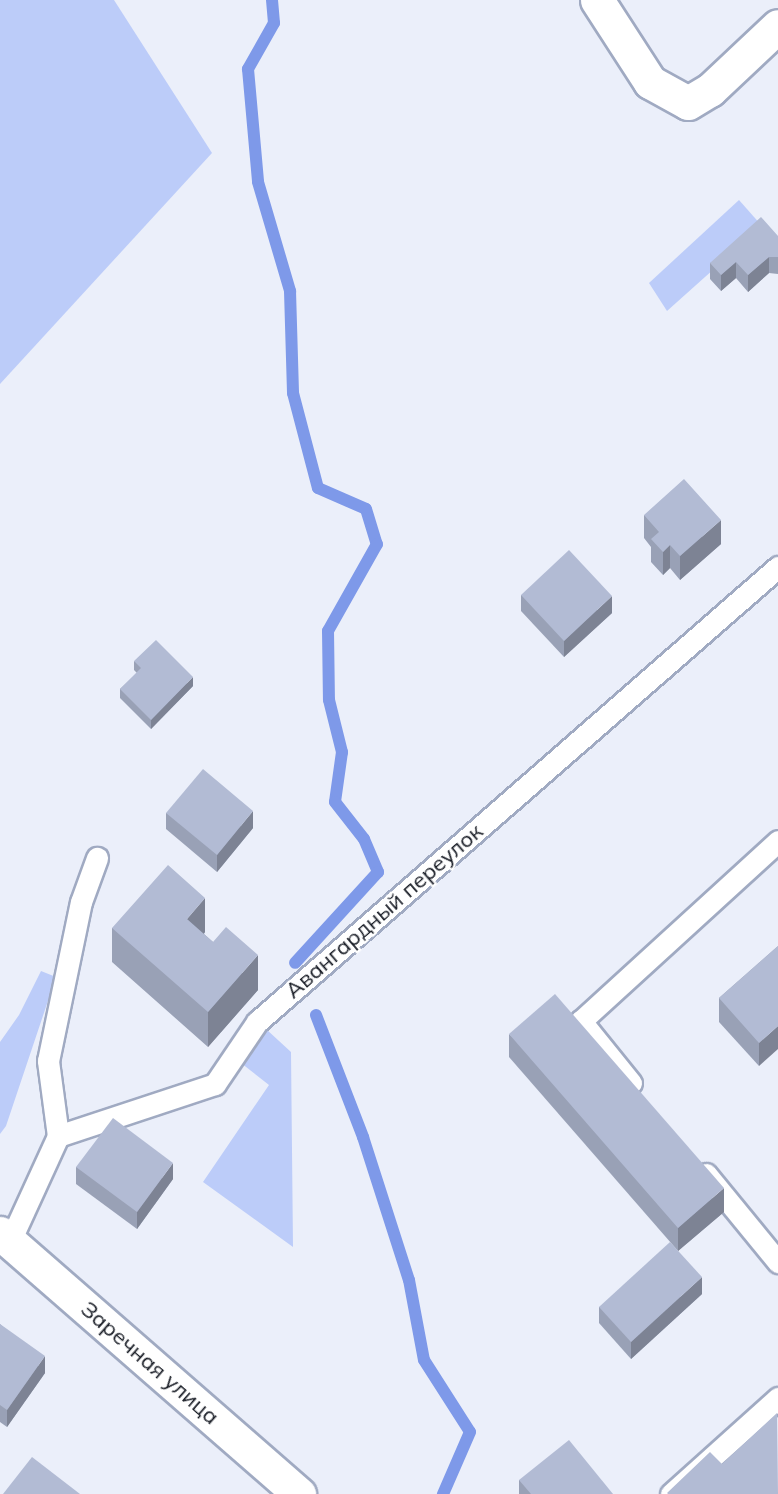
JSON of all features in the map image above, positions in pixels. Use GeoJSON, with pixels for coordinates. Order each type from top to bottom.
{"type":"FeatureCollection","features":[{"type":"Feature","properties":{"kind":"main road"},"geometry":{"type":"LineString","coordinates":[[597,0],[650,82],[688,103],[710,90],[778,26]]}},
{"type":"Feature","properties":{"kind":"main road","name":"Заречная улица"},"geometry":{"type":"LineString","coordinates":[[5,1237],[296,1493]]}},
{"type":"Feature","properties":{"kind":"lane","name":"Авангардный переулок"},"geometry":{"type":"LineString","coordinates":[[58,1136],[215,1084],[257,1022],[778,567]]}},
{"type":"Feature","properties":{"kind":"lane"},"geometry":{"type":"LineString","coordinates":[[641,1095],[580,1021],[778,841]]}},
{"type":"Feature","properties":{"kind":"lane"},"geometry":{"type":"LineString","coordinates":[[5,1237],[58,1136],[48,1061],[81,902],[97,858]]}},
{"type":"Feature","properties":{"kind":"lane"},"geometry":{"type":"LineString","coordinates":[[694,1160],[778,1262]]}},
{"type":"Feature","properties":{"kind":"lane"},"geometry":{"type":"LineString","coordinates":[[671,1494],[778,1398]]}},
{"type":"Feature","properties":{"kind":"shaded area"},"geometry":{"type":"Polygon","coordinates":[[[0,0],[114,0],[212,153],[0,384],[0,0]]]}},
{"type":"Feature","properties":{"kind":"shaded area"},"geometry":{"type":"Polygon","coordinates":[[[739,200],[762,226],[667,311],[649,283],[739,200]]]}},
{"type":"Feature","properties":{"kind":"shaded area"},"geometry":{"type":"Polygon","coordinates":[[[41,971],[56,977],[6,1126],[0,1134],[0,1042],[19,1015],[41,971]]]}},
{"type":"Feature","properties":{"kind":"shaded area"},"geometry":{"type":"Polygon","coordinates":[[[266,1029],[291,1052],[293,1247],[203,1182],[269,1085],[241,1063],[266,1029]]]}},
{"type":"Feature","properties":{"kind":"building"},"geometry":{"type":"Polygon","coordinates":[[[761,217],[778,236],[778,257],[769,257],[748,275],[736,262],[721,275],[710,263],[761,217]]]}},
{"type":"Feature","properties":{"kind":"building"},"geometry":{"type":"Polygon","coordinates":[[[684,479],[721,520],[680,556],[670,545],[663,552],[651,539],[659,532],[644,515],[684,479]]]}},
{"type":"Feature","properties":{"kind":"building"},"geometry":{"type":"Polygon","coordinates":[[[569,550],[612,596],[564,641],[521,595],[569,550]]]}},
{"type":"Feature","properties":{"kind":"building"},"geometry":{"type":"Polygon","coordinates":[[[156,640],[193,677],[151,720],[120,689],[141,668],[134,661],[156,640]]]}},
{"type":"Feature","properties":{"kind":"building"},"geometry":{"type":"Polygon","coordinates":[[[203,769],[253,811],[217,855],[166,813],[203,769]]]}},
{"type":"Feature","properties":{"kind":"building"},"geometry":{"type":"Polygon","coordinates":[[[168,865],[205,898],[187,919],[213,942],[226,927],[258,955],[208,1012],[112,928],[168,865]]]}},
{"type":"Feature","properties":{"kind":"building"},"geometry":{"type":"Polygon","coordinates":[[[778,946],[778,1026],[759,1043],[719,998],[778,946]]]}},
{"type":"Feature","properties":{"kind":"building"},"geometry":{"type":"Polygon","coordinates":[[[555,994],[724,1188],[678,1228],[509,1034],[555,994]]]}},
{"type":"Feature","properties":{"kind":"building"},"geometry":{"type":"Polygon","coordinates":[[[113,1118],[173,1163],[137,1212],[76,1167],[113,1118]]]}},
{"type":"Feature","properties":{"kind":"building"},"geometry":{"type":"Polygon","coordinates":[[[670,1242],[702,1277],[631,1342],[599,1307],[670,1242]]]}},
{"type":"Feature","properties":{"kind":"building"},"geometry":{"type":"Polygon","coordinates":[[[0,1324],[45,1356],[7,1410],[0,1405],[0,1324]]]}},
{"type":"Feature","properties":{"kind":"building"},"geometry":{"type":"Polygon","coordinates":[[[777,1413],[778,1494],[667,1493],[710,1452],[722,1464],[777,1413]]]}},
{"type":"Feature","properties":{"kind":"building"},"geometry":{"type":"Polygon","coordinates":[[[569,1440],[613,1494],[531,1494],[519,1480],[569,1440]]]}},
{"type":"Feature","properties":{"kind":"building"},"geometry":{"type":"Polygon","coordinates":[[[32,1457],[80,1494],[3,1494],[32,1457]]]}},
{"type":"Feature","properties":{"kind":"waterway"},"geometry":{"type":"LineString","coordinates":[[272,0],[274,23],[248,69],[258,182],[290,291],[293,393],[318,488],[366,509],[377,544],[328,631],[329,700],[342,752],[335,802],[364,839],[378,872],[295,963]]}},
{"type":"Feature","properties":{"kind":"waterway"},"geometry":{"type":"LineString","coordinates":[[316,1015],[363,1137],[409,1280],[424,1360],[470,1432],[443,1494]]}}]}
